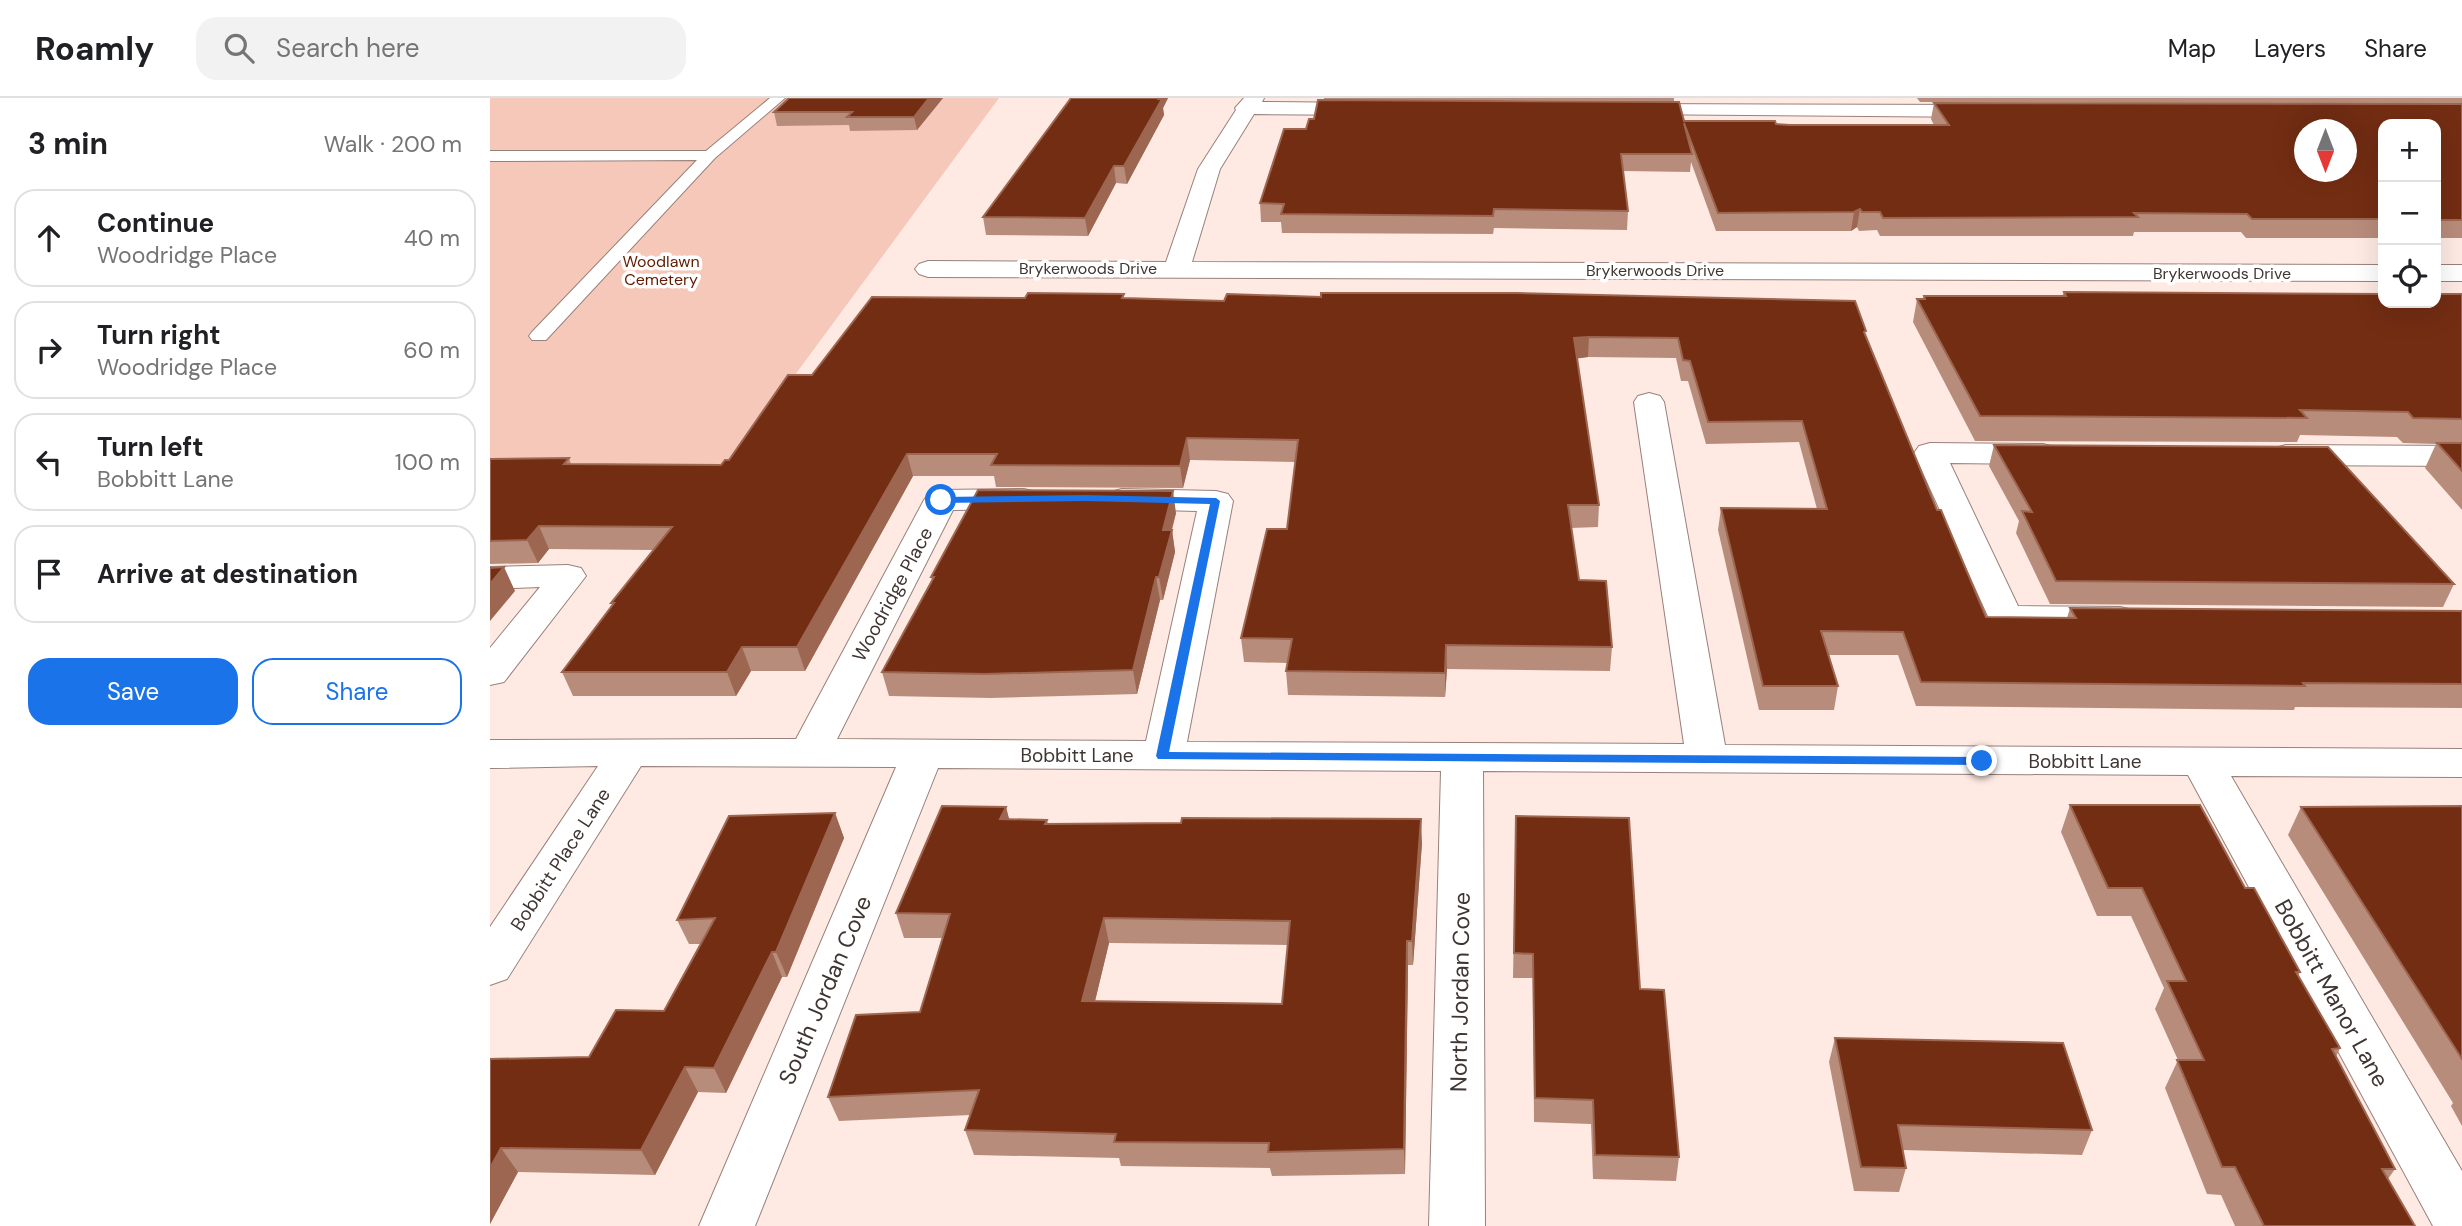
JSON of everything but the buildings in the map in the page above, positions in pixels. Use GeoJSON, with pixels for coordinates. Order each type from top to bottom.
{"type":"FeatureCollection","features":[{"type":"Feature","properties":{"kind":"street"},"geometry":{"type":"LineString","coordinates":[[1177,268],[1209,169],[1250,103],[1382,109]]}},
{"type":"Feature","properties":{"kind":"street"},"geometry":{"type":"LineString","coordinates":[[1602,110],[2010,111]]}},
{"type":"Feature","properties":{"kind":"street","name":"Brykerwoods Drive"},"geometry":{"type":"LineString","coordinates":[[928,269],[2378,273]]}},
{"type":"Feature","properties":{"kind":"street"},"geometry":{"type":"LineString","coordinates":[[2441,273],[2462,274]]}},
{"type":"Feature","properties":{"kind":"street"},"geometry":{"type":"LineString","coordinates":[[1648,402],[1707,759]]}},
{"type":"Feature","properties":{"kind":"street"},"geometry":{"type":"LineString","coordinates":[[2066,454],[1930,453],[2005,617],[2157,618]]}},
{"type":"Feature","properties":{"kind":"street"},"geometry":{"type":"LineString","coordinates":[[2257,455],[2462,456]]}},
{"type":"Feature","properties":{"kind":"street","name":"Woodridge Place"},"geometry":{"type":"LineString","coordinates":[[808,754],[941,500],[1071,498],[1216,501],[1163,756]]}},
{"type":"Feature","properties":{"kind":"street"},"geometry":{"type":"LineString","coordinates":[[490,578],[568,576],[490,673]]}},
{"type":"Feature","properties":{"kind":"street","name":"Bobbitt Lane"},"geometry":{"type":"LineString","coordinates":[[490,754],[629,752],[2462,764]]}},
{"type":"Feature","properties":{"kind":"street","name":"Bobbitt Place Lane"},"geometry":{"type":"LineString","coordinates":[[490,966],[629,752]]}},
{"type":"Feature","properties":{"kind":"street","name":"South Jordan Cove"},"geometry":{"type":"LineString","coordinates":[[727,1226],[923,754]]}},
{"type":"Feature","properties":{"kind":"street","name":"North Jordan Cove"},"geometry":{"type":"LineString","coordinates":[[1457,1226],[1462,758]]}},
{"type":"Feature","properties":{"kind":"street","name":"Bobbitt Manor Lane"},"geometry":{"type":"LineString","coordinates":[[2202,762],[2462,1224]]}},
{"type":"Feature","properties":{"kind":"lane"},"geometry":{"type":"LineString","coordinates":[[539,336],[710,155],[778,98]]}},
{"type":"Feature","properties":{"kind":"lane"},"geometry":{"type":"LineString","coordinates":[[490,156],[710,155]]}},
{"type":"Feature","properties":{"kind":"green space","name":"Woodlawn Cemetery"},"geometry":{"type":"Polygon","coordinates":[[[490,98],[999,98],[728,466],[490,465],[490,98]]]}},
{"type":"Feature","properties":{"kind":"route"},"geometry":{"type":"LineString","coordinates":[[941,500],[1084,498],[1216,501],[1163,756],[1982,761]]}}]}
